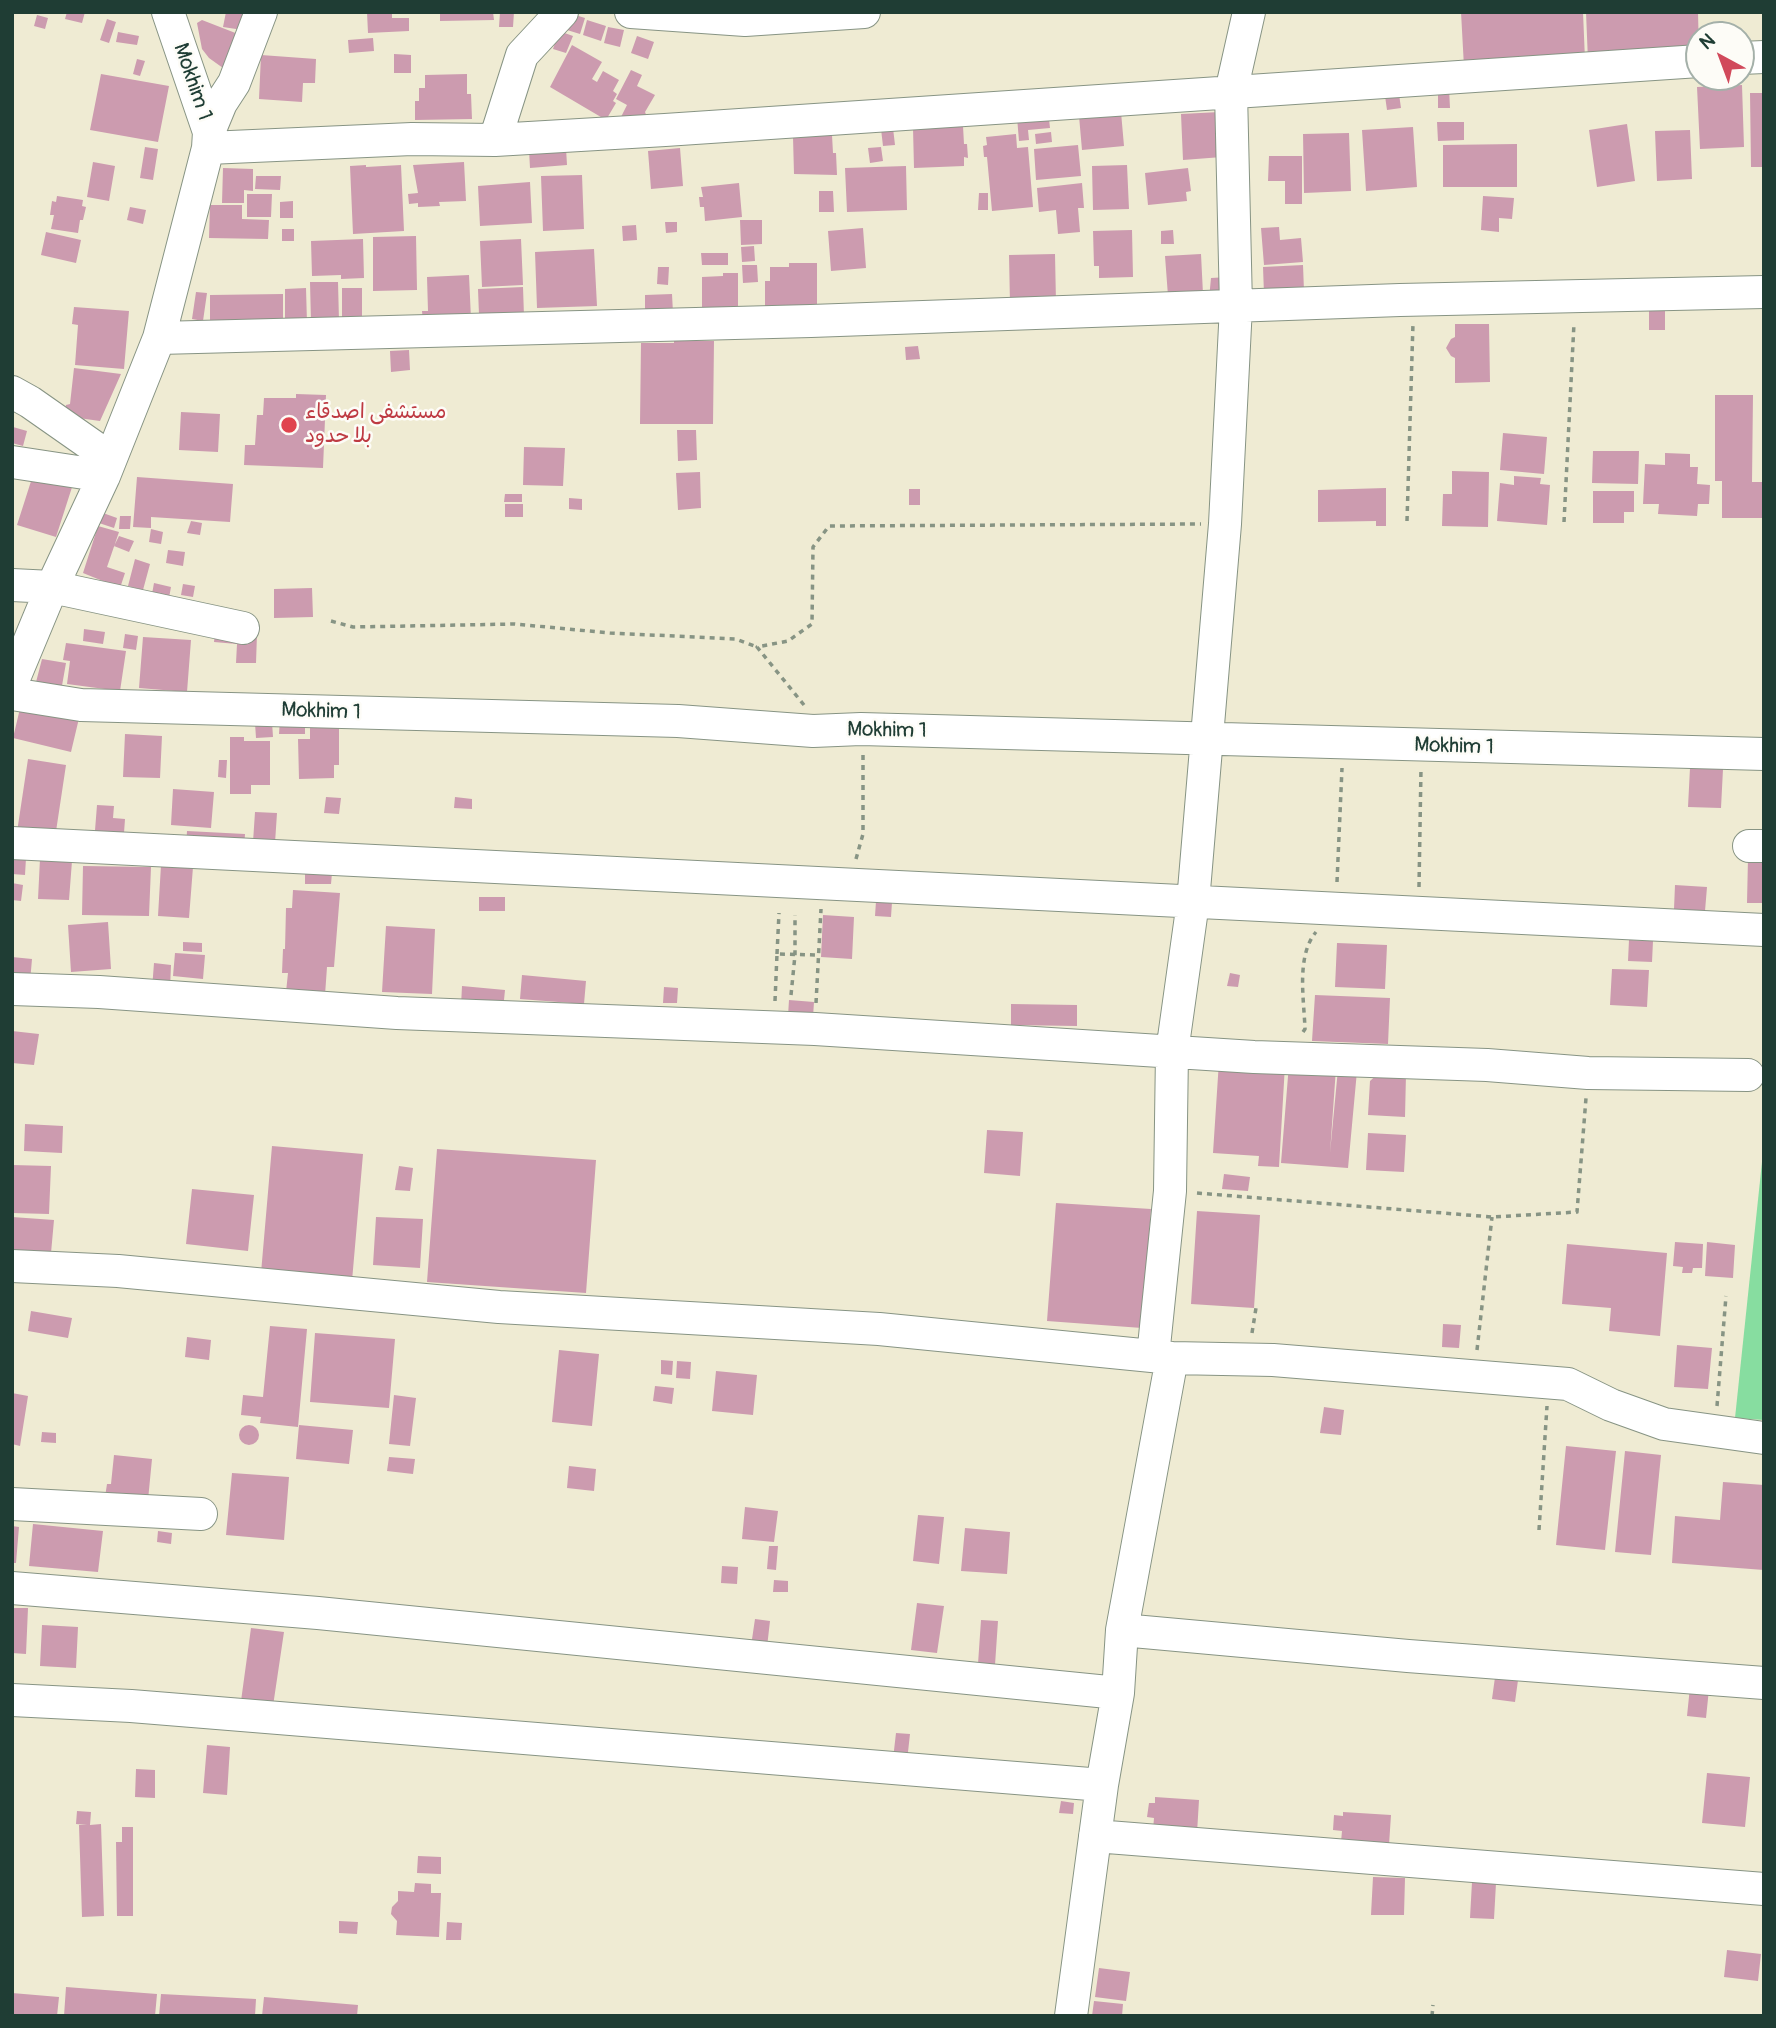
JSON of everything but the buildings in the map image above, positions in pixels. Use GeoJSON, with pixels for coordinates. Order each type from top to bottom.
{"type":"FeatureCollection","features":[{"type":"Feature","properties":{"kind":"street","name":"Mokhim 1"},"geometry":{"type":"LineString","coordinates":[[12,683],[107,467],[159,338],[209,140],[168,12]]}},
{"type":"Feature","properties":{"kind":"street"},"geometry":{"type":"LineString","coordinates":[[261,12],[234,83],[221,103],[209,140],[495,140],[1685,62]]}},
{"type":"Feature","properties":{"kind":"street"},"geometry":{"type":"LineString","coordinates":[[495,140],[522,55],[562,12]]}},
{"type":"Feature","properties":{"kind":"street"},"geometry":{"type":"LineString","coordinates":[[631,12],[745,20],[864,12]]}},
{"type":"Feature","properties":{"kind":"street"},"geometry":{"type":"LineString","coordinates":[[1071,2016],[1102,1784],[1118,1693],[1122,1630],[1162,1357],[1170,1191],[1172,1052],[1193,902],[1207,740],[1224,524],[1236,306],[1231,92],[1249,12]]}},
{"type":"Feature","properties":{"kind":"street"},"geometry":{"type":"LineString","coordinates":[[159,338],[1764,292]]}},
{"type":"Feature","properties":{"kind":"street"},"geometry":{"type":"LineString","coordinates":[[12,392],[42,410],[107,467]]}},
{"type":"Feature","properties":{"kind":"street"},"geometry":{"type":"LineString","coordinates":[[12,462],[107,467]]}},
{"type":"Feature","properties":{"kind":"street"},"geometry":{"type":"LineString","coordinates":[[12,585],[52,587],[243,628]]}},
{"type":"Feature","properties":{"kind":"street","name":"Mokhim 1"},"geometry":{"type":"LineString","coordinates":[[12,694],[81,705],[678,722],[813,731],[861,729],[1764,754]]}},
{"type":"Feature","properties":{"kind":"street"},"geometry":{"type":"LineString","coordinates":[[12,843],[1764,930]]}},
{"type":"Feature","properties":{"kind":"street"},"geometry":{"type":"LineString","coordinates":[[12,989],[99,992],[397,1013],[815,1029],[1172,1052],[1487,1065],[1588,1073],[1748,1075]]}},
{"type":"Feature","properties":{"kind":"street"},"geometry":{"type":"LineString","coordinates":[[12,1266],[118,1271],[499,1307],[879,1329],[1162,1357],[1273,1360],[1548,1382],[1568,1384],[1611,1405],[1664,1424],[1764,1438]]}},
{"type":"Feature","properties":{"kind":"street"},"geometry":{"type":"LineString","coordinates":[[12,1504],[201,1514]]}},
{"type":"Feature","properties":{"kind":"street"},"geometry":{"type":"LineString","coordinates":[[12,1588],[318,1613],[1118,1693]]}},
{"type":"Feature","properties":{"kind":"street"},"geometry":{"type":"LineString","coordinates":[[1122,1630],[1408,1656],[1764,1683]]}},
{"type":"Feature","properties":{"kind":"street"},"geometry":{"type":"LineString","coordinates":[[12,1700],[131,1706],[1102,1784]]}},
{"type":"Feature","properties":{"kind":"street"},"geometry":{"type":"LineString","coordinates":[[1095,1836],[1764,1889]]}},
{"type":"Feature","properties":{"kind":"path"},"geometry":{"type":"LineString","coordinates":[[1564,522],[1575,296]]}},
{"type":"Feature","properties":{"kind":"path"},"geometry":{"type":"LineString","coordinates":[[1407,521],[1413,300]]}},
{"type":"Feature","properties":{"kind":"path"},"geometry":{"type":"LineString","coordinates":[[757,647],[788,641],[812,624],[813,547],[829,526],[1224,524]]}},
{"type":"Feature","properties":{"kind":"path"},"geometry":{"type":"LineString","coordinates":[[331,621],[353,627],[515,624],[610,633],[736,639],[757,647],[806,708],[813,731]]}},
{"type":"Feature","properties":{"kind":"path"},"geometry":{"type":"LineString","coordinates":[[815,1029],[818,955],[836,884],[863,834],[864,771],[861,729]]}},
{"type":"Feature","properties":{"kind":"path"},"geometry":{"type":"LineString","coordinates":[[1287,1058],[1305,1028],[1304,980],[1308,943],[1336,909],[1344,743]]}},
{"type":"Feature","properties":{"kind":"path"},"geometry":{"type":"LineString","coordinates":[[1418,913],[1421,746]]}},
{"type":"Feature","properties":{"kind":"path"},"geometry":{"type":"LineString","coordinates":[[775,1001],[779,913]]}},
{"type":"Feature","properties":{"kind":"path"},"geometry":{"type":"LineString","coordinates":[[791,995],[795,915]]}},
{"type":"Feature","properties":{"kind":"path"},"geometry":{"type":"LineString","coordinates":[[777,954],[818,955]]}},
{"type":"Feature","properties":{"kind":"path"},"geometry":{"type":"LineString","coordinates":[[1170,1191],[1492,1217],[1577,1212],[1588,1073]]}},
{"type":"Feature","properties":{"kind":"path"},"geometry":{"type":"LineString","coordinates":[[1474,1377],[1492,1217]]}},
{"type":"Feature","properties":{"kind":"path"},"geometry":{"type":"LineString","coordinates":[[1714,1432],[1726,1296]]}},
{"type":"Feature","properties":{"kind":"path"},"geometry":{"type":"LineString","coordinates":[[1539,1530],[1548,1382]]}},
{"type":"Feature","properties":{"kind":"path"},"geometry":{"type":"LineString","coordinates":[[1432,2016],[1433,2005]]}},
{"type":"Feature","properties":{"kind":"green space"},"geometry":{"type":"Polygon","coordinates":[[[1764,1143],[1764,1420],[1735,1418],[1764,1143]]]}},
{"type":"Feature","properties":{"kind":"place","name":"مستشفى اصدقاء بلا حدود"},"geometry":{"type":"Point","coordinates":[289,425]}}]}
